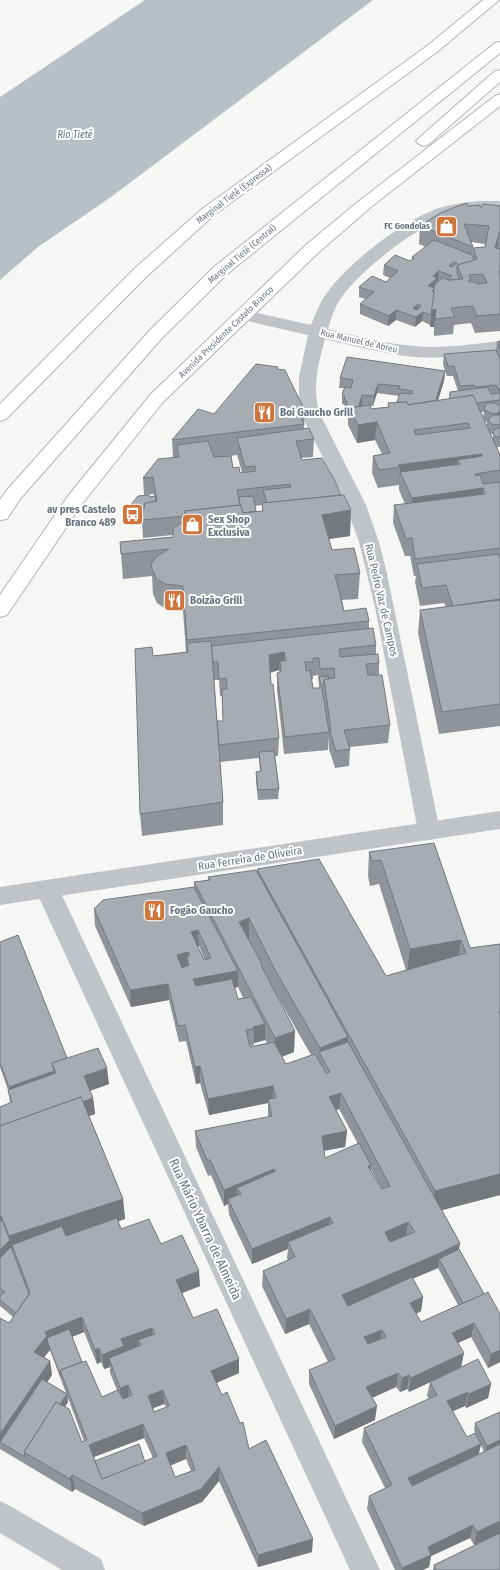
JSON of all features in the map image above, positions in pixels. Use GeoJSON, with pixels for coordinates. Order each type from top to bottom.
{"type":"FeatureCollection","features":[{"type":"Feature","properties":{"kind":"highway","name":"Marginal Tietê (Expressa)"},"geometry":{"type":"LineString","coordinates":[[0,415],[139,274],[208,212],[432,49],[492,0]]}},
{"type":"Feature","properties":{"kind":"highway","name":"Marginal Tietê (Central)"},"geometry":{"type":"LineString","coordinates":[[0,514],[13,495],[156,334],[220,271],[500,46]]}},
{"type":"Feature","properties":{"kind":"highway"},"geometry":{"type":"LineString","coordinates":[[408,170],[409,158],[414,149],[500,74]]}},
{"type":"Feature","properties":{"kind":"highway","name":"Avenida Presidente Castelo Branco"},"geometry":{"type":"LineString","coordinates":[[0,610],[75,500],[157,398],[313,248],[364,204],[500,99]]}},
{"type":"Feature","properties":{"kind":"street","name":"Rua Pedro Vaz de Campos"},"geometry":{"type":"LineString","coordinates":[[429,831],[377,570],[364,526],[352,495],[316,424],[307,401],[307,385],[318,332],[325,311],[331,300],[360,268],[409,231],[444,212],[469,206],[500,206]]}},
{"type":"Feature","properties":{"kind":"street","name":"Rua Manuel de Abreu"},"geometry":{"type":"LineString","coordinates":[[244,315],[386,348],[416,352],[445,352],[500,346]]}},
{"type":"Feature","properties":{"kind":"street","name":"Rua Ferreira de Oliveira"},"geometry":{"type":"LineString","coordinates":[[0,896],[500,820]]}},
{"type":"Feature","properties":{"kind":"street","name":"Rua Mário Ybarra de Almeida"},"geometry":{"type":"LineString","coordinates":[[47,889],[365,1570]]}},
{"type":"Feature","properties":{"kind":"street"},"geometry":{"type":"LineString","coordinates":[[0,1516],[90,1570]]}},
{"type":"Feature","properties":{"kind":"water","name":"Rio Tietê"},"geometry":{"type":"Polygon","coordinates":[[[145,0],[373,0],[111,197],[38,247],[0,280],[0,97],[145,0]]]}},
{"type":"Feature","properties":{"kind":"building"},"geometry":{"type":"Polygon","coordinates":[[[467,203],[468,206],[480,205],[480,207],[482,207],[483,204],[500,206],[500,233],[495,248],[500,249],[500,314],[477,316],[473,306],[451,308],[455,317],[435,319],[436,309],[431,310],[435,284],[443,278],[449,280],[463,279],[457,265],[477,259],[473,248],[485,247],[489,226],[464,224],[473,247],[420,226],[440,213],[467,203]],[[483,274],[469,275],[471,280],[469,280],[469,282],[476,282],[477,284],[487,283],[483,274]]]}},
{"type":"Feature","properties":{"kind":"building"},"geometry":{"type":"Polygon","coordinates":[[[434,240],[472,255],[474,260],[457,265],[459,279],[448,280],[452,276],[439,271],[433,276],[437,278],[428,286],[435,288],[432,291],[434,292],[431,315],[423,312],[416,317],[396,310],[389,316],[360,304],[374,292],[359,287],[372,276],[386,282],[398,271],[384,265],[395,255],[410,261],[414,258],[412,257],[434,240]],[[453,262],[449,266],[452,267],[457,263],[453,262]],[[418,304],[413,308],[417,310],[421,306],[418,304]]]}},
{"type":"Feature","properties":{"kind":"building"},"geometry":{"type":"Polygon","coordinates":[[[500,341],[500,349],[497,342],[500,341]]]}},
{"type":"Feature","properties":{"kind":"building"},"geometry":{"type":"Polygon","coordinates":[[[496,350],[500,359],[500,392],[496,385],[475,387],[474,385],[460,386],[454,366],[448,366],[444,354],[496,350]]]}},
{"type":"Feature","properties":{"kind":"building"},"geometry":{"type":"Polygon","coordinates":[[[347,357],[445,371],[436,399],[438,400],[408,405],[407,402],[397,402],[400,393],[412,394],[413,391],[399,389],[400,386],[378,384],[374,396],[362,395],[359,406],[346,408],[347,401],[345,401],[344,395],[342,394],[345,387],[351,388],[353,380],[340,378],[347,357]]]}},
{"type":"Feature","properties":{"kind":"building"},"geometry":{"type":"Polygon","coordinates":[[[256,364],[278,367],[277,369],[285,370],[305,411],[298,412],[304,424],[172,440],[198,409],[214,414],[256,364]]]}},
{"type":"Feature","properties":{"kind":"building"},"geometry":{"type":"Polygon","coordinates":[[[488,387],[491,394],[500,393],[500,400],[476,403],[473,395],[450,399],[450,392],[488,387]]]}},
{"type":"Feature","properties":{"kind":"building"},"geometry":{"type":"Polygon","coordinates":[[[473,395],[500,455],[500,470],[475,474],[475,476],[480,475],[483,484],[500,482],[500,548],[415,559],[412,538],[406,539],[394,505],[485,494],[483,488],[412,498],[400,472],[460,464],[457,460],[482,456],[482,454],[398,465],[400,467],[379,470],[373,456],[390,453],[377,422],[358,425],[349,408],[370,405],[371,409],[389,407],[388,403],[407,402],[408,405],[473,395]],[[468,423],[414,430],[416,435],[470,428],[468,423]]]}},
{"type":"Feature","properties":{"kind":"building"},"geometry":{"type":"Polygon","coordinates":[[[488,403],[499,405],[500,411],[496,414],[490,413],[484,409],[488,403]]]}},
{"type":"Feature","properties":{"kind":"building"},"geometry":{"type":"Polygon","coordinates":[[[493,415],[500,415],[500,425],[491,424],[488,419],[493,415]]]}},
{"type":"Feature","properties":{"kind":"building"},"geometry":{"type":"Polygon","coordinates":[[[500,427],[500,437],[497,437],[493,434],[494,430],[500,427]]]}},
{"type":"Feature","properties":{"kind":"building"},"geometry":{"type":"Polygon","coordinates":[[[309,428],[314,439],[296,441],[302,460],[322,458],[341,495],[267,503],[263,490],[291,487],[290,484],[237,490],[240,505],[185,511],[185,516],[142,520],[145,503],[157,501],[153,477],[143,478],[158,459],[179,457],[177,445],[208,441],[214,457],[231,456],[233,468],[239,467],[240,473],[256,471],[255,466],[245,467],[237,438],[309,428]]]}},
{"type":"Feature","properties":{"kind":"building"},"geometry":{"type":"Polygon","coordinates":[[[149,495],[150,497],[155,496],[156,501],[145,503],[143,511],[124,513],[138,496],[149,495]]]}},
{"type":"Feature","properties":{"kind":"building"},"geometry":{"type":"Polygon","coordinates":[[[344,495],[351,510],[322,515],[332,550],[354,548],[360,573],[335,575],[344,611],[366,608],[369,621],[187,640],[183,586],[165,584],[156,578],[151,564],[157,556],[169,549],[121,554],[120,542],[173,537],[173,528],[187,520],[185,511],[241,505],[243,513],[263,511],[262,503],[344,495]]]}},
{"type":"Feature","properties":{"kind":"building"},"geometry":{"type":"Polygon","coordinates":[[[253,496],[256,511],[243,513],[239,497],[253,496]]]}},
{"type":"Feature","properties":{"kind":"building"},"geometry":{"type":"Polygon","coordinates":[[[498,554],[500,557],[500,599],[453,606],[446,585],[422,588],[417,564],[498,554]]]}},
{"type":"Feature","properties":{"kind":"building"},"geometry":{"type":"Polygon","coordinates":[[[500,600],[500,704],[442,712],[420,610],[500,600]]]}},
{"type":"Feature","properties":{"kind":"building"},"geometry":{"type":"Polygon","coordinates":[[[373,628],[376,645],[339,649],[340,657],[378,654],[379,663],[366,664],[368,675],[382,675],[390,725],[344,730],[350,749],[336,751],[330,732],[324,679],[335,678],[334,668],[320,669],[319,658],[313,658],[313,662],[305,662],[306,671],[310,670],[313,688],[322,688],[329,732],[285,737],[277,673],[281,672],[280,661],[286,661],[284,652],[269,655],[271,684],[273,684],[279,738],[219,745],[217,721],[223,721],[222,689],[227,689],[226,678],[219,679],[218,662],[213,662],[211,646],[373,628]]]}},
{"type":"Feature","properties":{"kind":"building"},"geometry":{"type":"Polygon","coordinates":[[[211,641],[223,802],[140,814],[135,649],[152,647],[153,656],[188,652],[187,643],[211,641]]]}},
{"type":"Feature","properties":{"kind":"building"},"geometry":{"type":"Polygon","coordinates":[[[328,676],[329,679],[324,679],[324,684],[321,685],[319,677],[328,676]]]}},
{"type":"Feature","properties":{"kind":"building"},"geometry":{"type":"Polygon","coordinates":[[[274,751],[279,789],[258,790],[256,772],[261,771],[259,752],[274,751]]]}},
{"type":"Feature","properties":{"kind":"building"},"geometry":{"type":"Polygon","coordinates":[[[434,843],[470,948],[500,944],[500,1174],[435,1191],[257,869],[319,859],[386,976],[466,953],[461,940],[410,949],[381,860],[372,861],[369,852],[434,843]]]}},
{"type":"Feature","properties":{"kind":"building"},"geometry":{"type":"Polygon","coordinates":[[[256,870],[348,1037],[320,1048],[275,970],[249,918],[239,922],[262,964],[261,965],[295,1031],[275,1038],[194,882],[210,880],[208,877],[256,870]]]}},
{"type":"Feature","properties":{"kind":"building"},"geometry":{"type":"Polygon","coordinates":[[[194,887],[238,971],[193,979],[196,986],[232,979],[238,999],[251,997],[265,1024],[253,1027],[254,1029],[246,1030],[250,1047],[274,1042],[286,1064],[315,1054],[326,1073],[330,1072],[319,1052],[348,1042],[460,1243],[342,1295],[348,1306],[412,1277],[423,1297],[410,1303],[421,1322],[488,1292],[500,1314],[500,1350],[491,1354],[474,1323],[452,1333],[464,1353],[411,1378],[409,1375],[402,1378],[398,1373],[366,1387],[377,1406],[335,1426],[309,1370],[335,1359],[310,1309],[286,1319],[263,1271],[295,1257],[288,1242],[333,1223],[330,1217],[252,1249],[228,1199],[241,1194],[237,1188],[276,1171],[274,1169],[224,1190],[210,1160],[207,1160],[195,1131],[272,1116],[268,1099],[276,1098],[273,1086],[208,1099],[200,1066],[195,1067],[185,1025],[178,1026],[168,984],[130,990],[94,909],[103,900],[194,887]],[[198,930],[191,932],[204,960],[211,958],[198,930]],[[188,952],[177,955],[182,968],[189,965],[187,957],[190,955],[188,952]],[[341,1093],[329,1097],[347,1131],[322,1136],[325,1158],[359,1143],[371,1165],[368,1166],[382,1189],[390,1186],[341,1093]],[[408,1222],[385,1232],[390,1242],[415,1232],[408,1222]],[[382,1330],[364,1337],[368,1344],[386,1337],[382,1330]]]}},
{"type":"Feature","properties":{"kind":"building"},"geometry":{"type":"Polygon","coordinates":[[[18,935],[67,1058],[52,1063],[54,1071],[9,1087],[0,1063],[0,942],[18,935]]]}},
{"type":"Feature","properties":{"kind":"building"},"geometry":{"type":"Polygon","coordinates":[[[98,1048],[107,1068],[84,1076],[93,1098],[82,1102],[81,1097],[0,1126],[0,1107],[12,1102],[8,1090],[56,1073],[52,1063],[98,1048]]]}},
{"type":"Feature","properties":{"kind":"building"},"geometry":{"type":"Polygon","coordinates":[[[81,1097],[123,1199],[9,1236],[1,1216],[0,1217],[0,1126],[81,1097]]]}},
{"type":"Feature","properties":{"kind":"building"},"geometry":{"type":"Polygon","coordinates":[[[117,1218],[121,1229],[149,1219],[161,1244],[182,1235],[199,1271],[176,1280],[193,1318],[217,1309],[239,1359],[211,1371],[222,1395],[227,1392],[240,1423],[243,1422],[249,1449],[266,1440],[313,1539],[258,1555],[219,1467],[201,1489],[142,1513],[72,1475],[70,1479],[24,1452],[56,1402],[69,1409],[82,1442],[87,1440],[60,1370],[86,1361],[102,1397],[118,1390],[123,1399],[132,1395],[128,1385],[120,1388],[109,1358],[141,1345],[138,1340],[155,1334],[152,1328],[121,1339],[124,1346],[102,1355],[99,1348],[95,1350],[82,1317],[45,1332],[47,1336],[34,1352],[50,1361],[0,1434],[0,1318],[9,1323],[30,1293],[12,1245],[62,1226],[66,1236],[117,1218]],[[163,1390],[148,1396],[154,1412],[169,1406],[163,1390]],[[143,1424],[89,1445],[102,1479],[157,1456],[143,1424]],[[186,1445],[166,1453],[175,1477],[195,1470],[186,1445]]]}},
{"type":"Feature","properties":{"kind":"building"},"geometry":{"type":"Polygon","coordinates":[[[2,1220],[10,1240],[0,1250],[0,1222],[2,1220]]]}},
{"type":"Feature","properties":{"kind":"building"},"geometry":{"type":"Polygon","coordinates":[[[11,1247],[29,1294],[16,1313],[0,1300],[0,1296],[5,1292],[0,1288],[0,1258],[11,1247]]]}},
{"type":"Feature","properties":{"kind":"building"},"geometry":{"type":"Polygon","coordinates":[[[459,1249],[484,1294],[463,1303],[439,1259],[459,1249]]]}},
{"type":"Feature","properties":{"kind":"building"},"geometry":{"type":"Polygon","coordinates":[[[69,1329],[82,1362],[60,1370],[61,1377],[47,1338],[69,1329]]]}},
{"type":"Feature","properties":{"kind":"building"},"geometry":{"type":"Polygon","coordinates":[[[478,1359],[491,1384],[469,1394],[468,1392],[447,1401],[467,1437],[475,1433],[481,1444],[408,1478],[412,1486],[500,1444],[500,1521],[477,1532],[473,1525],[428,1547],[431,1555],[402,1568],[369,1496],[392,1485],[364,1428],[437,1395],[430,1382],[478,1359]]]}},
{"type":"Feature","properties":{"kind":"building"},"geometry":{"type":"Polygon","coordinates":[[[42,1379],[67,1394],[60,1404],[56,1402],[24,1452],[25,1457],[0,1442],[42,1379]]]}},
{"type":"Feature","properties":{"kind":"building"},"geometry":{"type":"Polygon","coordinates":[[[500,1412],[500,1440],[487,1446],[475,1423],[500,1412]]]}},
{"type":"Feature","properties":{"kind":"building"},"geometry":{"type":"Polygon","coordinates":[[[139,1444],[145,1462],[102,1479],[95,1461],[139,1444]]]}},
{"type":"Feature","properties":{"kind":"building"},"geometry":{"type":"Polygon","coordinates":[[[500,1533],[500,1570],[436,1570],[434,1565],[500,1533]]]}},
{"type":"Feature","properties":{"kind":"place","name":"FC Gondolas"},"geometry":{"type":"Point","coordinates":[446,226]}},
{"type":"Feature","properties":{"kind":"place","name":"Boi Gaucho Grill"},"geometry":{"type":"Point","coordinates":[264,412]}},
{"type":"Feature","properties":{"kind":"place","name":"av pres Castelo Branco 489"},"geometry":{"type":"Point","coordinates":[132,515]}},
{"type":"Feature","properties":{"kind":"place","name":"Sex Shop Exclusiva"},"geometry":{"type":"Point","coordinates":[193,525]}},
{"type":"Feature","properties":{"kind":"place","name":"Boizão Grill"},"geometry":{"type":"Point","coordinates":[175,600]}},
{"type":"Feature","properties":{"kind":"place","name":"Fogão Gaucho"},"geometry":{"type":"Point","coordinates":[155,910]}}]}
